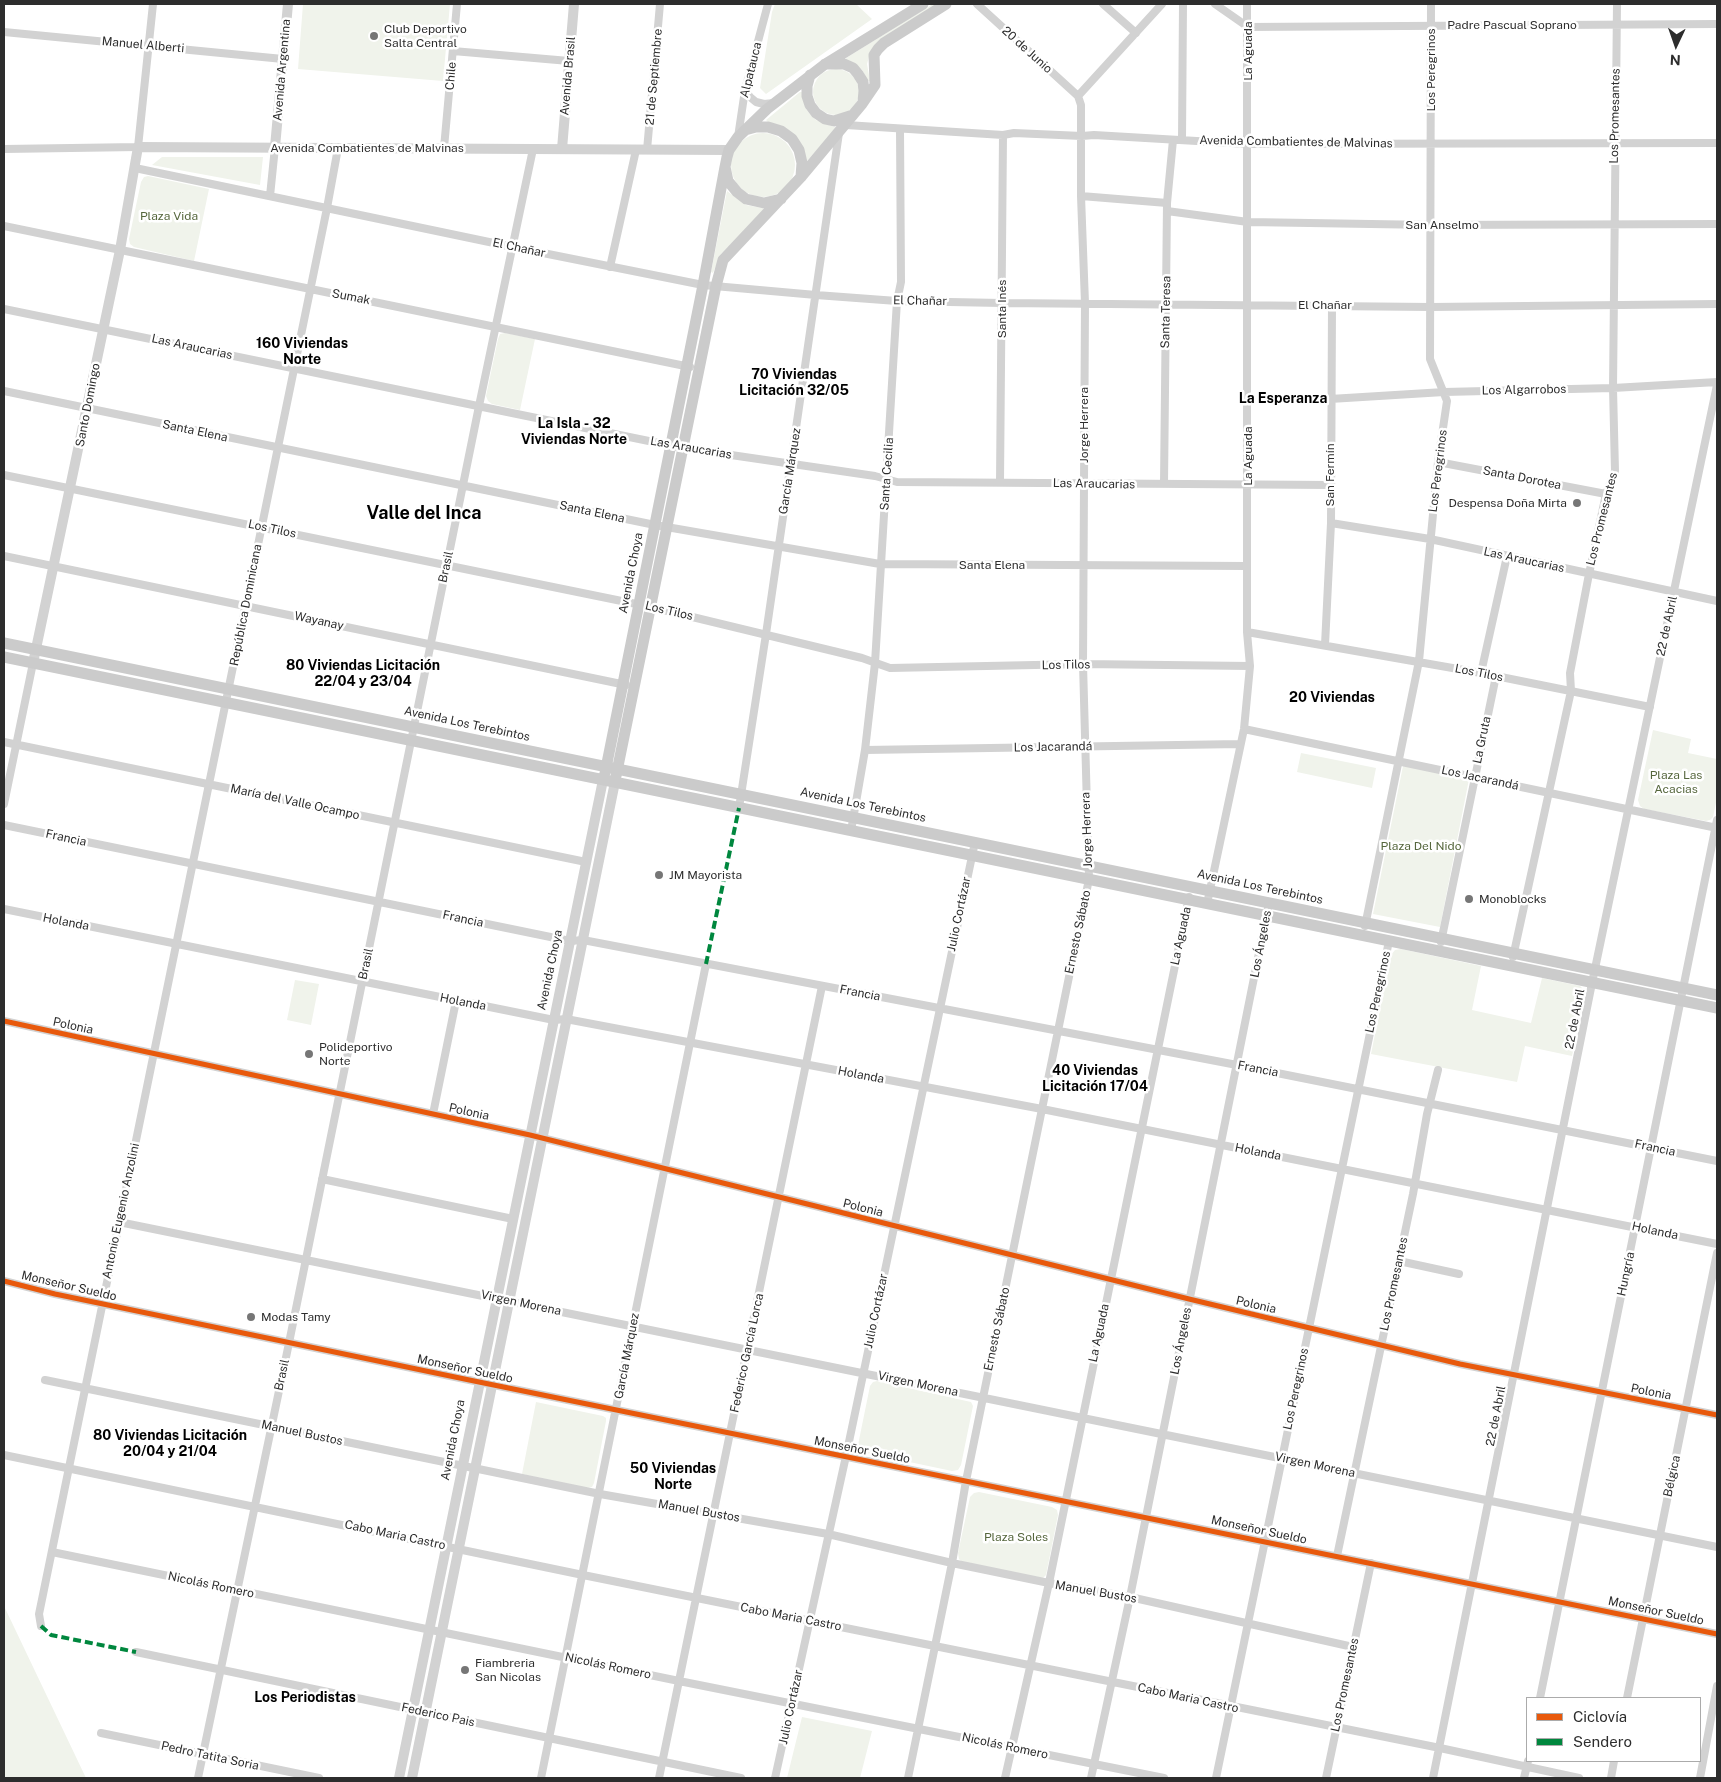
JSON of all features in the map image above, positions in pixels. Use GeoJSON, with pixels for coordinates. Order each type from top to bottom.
{"type":"FeatureCollection","features":[{"type":"Feature","properties":{"kind":"main road"},"geometry":{"type":"LineString","coordinates":[[923,4],[824,65],[776,102],[742,133],[729,150],[725,167],[728,180],[737,192],[746,200],[764,203],[781,199],[854,115],[875,85],[874,55],[878,49],[884,43],[946,4]]}},
{"type":"Feature","properties":{"kind":"main road"},"geometry":{"type":"LineString","coordinates":[[824,65],[844,64],[853,68],[863,82],[862,104]]}},
{"type":"Feature","properties":{"kind":"main road"},"geometry":{"type":"LineString","coordinates":[[810,75],[807,96],[810,105],[816,113],[825,119],[834,121],[854,115]]}},
{"type":"Feature","properties":{"kind":"main road"},"geometry":{"type":"LineString","coordinates":[[742,133],[756,127],[768,128],[781,131],[792,139],[799,150],[802,163],[801,177]]}},
{"type":"Feature","properties":{"kind":"main road","name":"Avenida Choya"},"geometry":{"type":"LineString","coordinates":[[603,780],[687,366],[725,167]]}},
{"type":"Feature","properties":{"kind":"main road","name":"Avenida Choya"},"geometry":{"type":"LineString","coordinates":[[615,782],[720,267],[727,255],[781,199]]}},
{"type":"Feature","properties":{"kind":"main road","name":"Avenida Los Terebintos"},"geometry":{"type":"LineString","coordinates":[[4,643],[1717,994]]}},
{"type":"Feature","properties":{"kind":"main road"},"geometry":{"type":"LineString","coordinates":[[4,657],[1717,1008]]}},
{"type":"Feature","properties":{"kind":"street","name":"Santo Domingo"},"geometry":{"type":"LineString","coordinates":[[4,804],[120,250],[138,147],[153,4]]}},
{"type":"Feature","properties":{"kind":"street","name":"Avenida Argentina"},"geometry":{"type":"LineString","coordinates":[[270,196],[288,4]]}},
{"type":"Feature","properties":{"kind":"street","name":"Chile"},"geometry":{"type":"LineString","coordinates":[[444,148],[457,4]]}},
{"type":"Feature","properties":{"kind":"street","name":"Avenida Brasil"},"geometry":{"type":"LineString","coordinates":[[562,149],[574,4]]}},
{"type":"Feature","properties":{"kind":"street","name":"21 de Septiembre"},"geometry":{"type":"LineString","coordinates":[[647,150],[660,4]]}},
{"type":"Feature","properties":{"kind":"street","name":"Alpatauca"},"geometry":{"type":"LineString","coordinates":[[742,133],[745,90],[768,4]]}},
{"type":"Feature","properties":{"kind":"street","name":"20 de Junio"},"geometry":{"type":"LineString","coordinates":[[977,4],[1078,96]]}},
{"type":"Feature","properties":{"kind":"street"},"geometry":{"type":"LineString","coordinates":[[1103,4],[1136,33]]}},
{"type":"Feature","properties":{"kind":"street"},"geometry":{"type":"LineString","coordinates":[[1078,96],[1162,4]]}},
{"type":"Feature","properties":{"kind":"street"},"geometry":{"type":"LineString","coordinates":[[1182,140],[1183,4]]}},
{"type":"Feature","properties":{"kind":"street"},"geometry":{"type":"LineString","coordinates":[[1215,4],[1248,27]]}},
{"type":"Feature","properties":{"kind":"street","name":"La Aguada"},"geometry":{"type":"LineString","coordinates":[[1207,904],[1244,729],[1250,666],[1247,566],[1248,4]]}},
{"type":"Feature","properties":{"kind":"street","name":"Los Peregrinos"},"geometry":{"type":"LineString","coordinates":[[1363,936],[1419,661],[1438,462],[1447,401],[1430,359],[1432,225],[1431,4]]}},
{"type":"Feature","properties":{"kind":"street","name":"Los Promesantes"},"geometry":{"type":"LineString","coordinates":[[1511,966],[1571,691],[1570,673],[1589,574],[1606,494],[1615,471],[1613,388],[1614,144],[1617,4]]}},
{"type":"Feature","properties":{"kind":"street","name":"Padre Pascual Soprano"},"geometry":{"type":"LineString","coordinates":[[1248,27],[1717,24]]}},
{"type":"Feature","properties":{"kind":"street","name":"Manuel Alberti"},"geometry":{"type":"LineString","coordinates":[[4,32],[283,59]]}},
{"type":"Feature","properties":{"kind":"street"},"geometry":{"type":"LineString","coordinates":[[453,51],[569,61]]}},
{"type":"Feature","properties":{"kind":"street"},"geometry":{"type":"LineString","coordinates":[[745,90],[756,102],[764,104],[776,102]]}},
{"type":"Feature","properties":{"kind":"street","name":"Jorge Herrera"},"geometry":{"type":"LineString","coordinates":[[1078,96],[1081,106],[1081,196],[1085,303],[1083,664],[1089,880]]}},
{"type":"Feature","properties":{"kind":"street","name":"Avenida Combatientes de Malvinas"},"geometry":{"type":"LineString","coordinates":[[842,129],[1003,135],[1014,133],[1094,135],[1248,144],[1717,143]]}},
{"type":"Feature","properties":{"kind":"street","name":"García Márquez"},"geometry":{"type":"LineString","coordinates":[[739,808],[842,129]]}},
{"type":"Feature","properties":{"kind":"street","name":"Santa Cecilia"},"geometry":{"type":"LineString","coordinates":[[851,831],[865,750],[875,663],[897,302],[901,282],[900,130]]}},
{"type":"Feature","properties":{"kind":"street","name":"Santa Inés"},"geometry":{"type":"LineString","coordinates":[[1000,482],[1003,135]]}},
{"type":"Feature","properties":{"kind":"street","name":"Santa Teresa"},"geometry":{"type":"LineString","coordinates":[[1164,484],[1167,207],[1173,140]]}},
{"type":"Feature","properties":{"kind":"street","name":"Avenida Combatientes de Malvinas"},"geometry":{"type":"LineString","coordinates":[[4,149],[275,147],[729,150]]}},
{"type":"Feature","properties":{"kind":"street","name":"República Dominicana"},"geometry":{"type":"LineString","coordinates":[[176,944],[338,148]]}},
{"type":"Feature","properties":{"kind":"street","name":"Brasil"},"geometry":{"type":"LineString","coordinates":[[198,1778],[533,149]]}},
{"type":"Feature","properties":{"kind":"street"},"geometry":{"type":"LineString","coordinates":[[610,267],[636,150]]}},
{"type":"Feature","properties":{"kind":"street","name":"El Chañar"},"geometry":{"type":"LineString","coordinates":[[135,168],[703,285],[897,302],[1431,307],[1717,304]]}},
{"type":"Feature","properties":{"kind":"street","name":"San Anselmo"},"geometry":{"type":"LineString","coordinates":[[1081,196],[1167,207],[1248,222],[1432,225],[1717,224]]}},
{"type":"Feature","properties":{"kind":"street","name":"Sumak"},"geometry":{"type":"LineString","coordinates":[[4,226],[699,368]]}},
{"type":"Feature","properties":{"kind":"street","name":"San Fermín"},"geometry":{"type":"LineString","coordinates":[[1325,645],[1331,523],[1330,399],[1332,305]]}},
{"type":"Feature","properties":{"kind":"street","name":"Las Araucarias"},"geometry":{"type":"LineString","coordinates":[[4,308],[683,448],[876,476],[897,482],[1330,485]]}},
{"type":"Feature","properties":{"kind":"street","name":"Los Algarrobos"},"geometry":{"type":"LineString","coordinates":[[1330,399],[1444,392],[1717,384]]}},
{"type":"Feature","properties":{"kind":"street","name":"22 de Abril"},"geometry":{"type":"LineString","coordinates":[[1433,1778],[1592,983],[1717,384]]}},
{"type":"Feature","properties":{"kind":"street","name":"Santa Elena"},"geometry":{"type":"LineString","coordinates":[[4,391],[655,525],[880,564],[1247,566]]}},
{"type":"Feature","properties":{"kind":"street","name":"Santa Dorotea"},"geometry":{"type":"LineString","coordinates":[[1438,462],[1606,494]]}},
{"type":"Feature","properties":{"kind":"street","name":"Los Tilos"},"geometry":{"type":"LineString","coordinates":[[4,475],[639,604],[766,634],[890,668],[1083,664],[1250,666]]}},
{"type":"Feature","properties":{"kind":"street","name":"Las Araucarias"},"geometry":{"type":"LineString","coordinates":[[1331,523],[1430,539],[1717,601]]}},
{"type":"Feature","properties":{"kind":"street","name":"Wayanay"},"geometry":{"type":"LineString","coordinates":[[4,556],[635,687]]}},
{"type":"Feature","properties":{"kind":"street"},"geometry":{"type":"LineString","coordinates":[[1481,673],[1507,556]]}},
{"type":"Feature","properties":{"kind":"street","name":"Los Tilos"},"geometry":{"type":"LineString","coordinates":[[1248,632],[1419,661],[1650,707]]}},
{"type":"Feature","properties":{"kind":"street","name":"La Gruta"},"geometry":{"type":"LineString","coordinates":[[1440,951],[1496,676]]}},
{"type":"Feature","properties":{"kind":"street","name":"Los Jacarandá"},"geometry":{"type":"LineString","coordinates":[[1244,729],[1628,810],[1717,825]]}},
{"type":"Feature","properties":{"kind":"street","name":"María del Valle Ocampo"},"geometry":{"type":"LineString","coordinates":[[4,742],[586,862]]}},
{"type":"Feature","properties":{"kind":"street","name":"Los Jacarandá"},"geometry":{"type":"LineString","coordinates":[[865,750],[1240,744]]}},
{"type":"Feature","properties":{"kind":"street","name":"Avenida Choya"},"geometry":{"type":"LineString","coordinates":[[399,1778],[603,780]]}},
{"type":"Feature","properties":{"kind":"street","name":"Avenida Choya"},"geometry":{"type":"LineString","coordinates":[[412,1778],[615,782]]}},
{"type":"Feature","properties":{"kind":"street","name":"Francia"},"geometry":{"type":"LineString","coordinates":[[4,825],[570,941],[582,940],[940,1008],[1717,1161]]}},
{"type":"Feature","properties":{"kind":"street","name":"Hungría"},"geometry":{"type":"LineString","coordinates":[[1540,1697],[1558,1601],[1717,825]]}},
{"type":"Feature","properties":{"kind":"street","name":"Julio Cortázar"},"geometry":{"type":"LineString","coordinates":[[774,1778],[846,1456],[974,842]]}},
{"type":"Feature","properties":{"kind":"street","name":"Ernesto Sábato"},"geometry":{"type":"LineString","coordinates":[[908,1778],[952,1563],[966,1481],[1089,880]]}},
{"type":"Feature","properties":{"kind":"street","name":"La Aguada"},"geometry":{"type":"LineString","coordinates":[[1005,1778],[1049,1583],[1191,887]]}},
{"type":"Feature","properties":{"kind":"street","name":"Los Ángeles"},"geometry":{"type":"LineString","coordinates":[[1091,1778],[1130,1597],[1269,903]]}},
{"type":"Feature","properties":{"kind":"street","name":"Holanda"},"geometry":{"type":"LineString","coordinates":[[4,909],[456,1001],[554,1020],[566,1019],[1042,1109],[1717,1244]]}},
{"type":"Feature","properties":{"kind":"street","name":"Los Peregrinos"},"geometry":{"type":"LineString","coordinates":[[1216,1778],[1389,941]]}},
{"type":"Feature","properties":{"kind":"street","name":"Antonio Eugenio Anzolini"},"geometry":{"type":"LineString","coordinates":[[41,1626],[39,1614],[176,944]]}},
{"type":"Feature","properties":{"kind":"street","name":"García Márquez"},"geometry":{"type":"LineString","coordinates":[[542,1778],[706,964]]}},
{"type":"Feature","properties":{"kind":"street","name":"Federico García Lorca"},"geometry":{"type":"LineString","coordinates":[[659,1778],[822,986]]}},
{"type":"Feature","properties":{"kind":"street"},"geometry":{"type":"LineString","coordinates":[[433,1114],[456,1001]]}},
{"type":"Feature","properties":{"kind":"street","name":"Polonia"},"geometry":{"type":"LineString","coordinates":[[4,1022],[530,1135],[1189,1299],[1460,1364],[1717,1415]]}},
{"type":"Feature","properties":{"kind":"street","name":"Los Promesantes"},"geometry":{"type":"LineString","coordinates":[[1338,1556],[1438,1070]]}},
{"type":"Feature","properties":{"kind":"street"},"geometry":{"type":"LineString","coordinates":[[322,1179],[513,1219]]}},
{"type":"Feature","properties":{"kind":"street","name":"Virgen Morena"},"geometry":{"type":"LineString","coordinates":[[119,1222],[509,1300],[1717,1548]]}},
{"type":"Feature","properties":{"kind":"street","name":"Bélgica"},"geometry":{"type":"LineString","coordinates":[[1626,1697],[1717,1253]]}},
{"type":"Feature","properties":{"kind":"street"},"geometry":{"type":"LineString","coordinates":[[1399,1261],[1459,1274]]}},
{"type":"Feature","properties":{"kind":"street","name":"Monseñor Sueldo"},"geometry":{"type":"LineString","coordinates":[[4,1281],[102,1304],[479,1382],[1717,1634]]}},
{"type":"Feature","properties":{"kind":"street","name":"Manuel Bustos"},"geometry":{"type":"LineString","coordinates":[[45,1380],[600,1494],[828,1534],[952,1563],[1130,1597],[1353,1647]]}},
{"type":"Feature","properties":{"kind":"street","name":"Cabo Maria Castro"},"geometry":{"type":"LineString","coordinates":[[4,1455],[1231,1707],[1527,1764],[1579,1778]]}},
{"type":"Feature","properties":{"kind":"street","name":"Nicolás Romero"},"geometry":{"type":"LineString","coordinates":[[52,1552],[1164,1778]]}},
{"type":"Feature","properties":{"kind":"street","name":"Los Promesantes"},"geometry":{"type":"LineString","coordinates":[[1326,1778],[1371,1563]]}},
{"type":"Feature","properties":{"kind":"street","name":"Federico Pais"},"geometry":{"type":"LineString","coordinates":[[136,1652],[741,1778]]}},
{"type":"Feature","properties":{"kind":"street"},"geometry":{"type":"LineString","coordinates":[[1700,1778],[1717,1686]]}},
{"type":"Feature","properties":{"kind":"street","name":"Pedro Tatita Soria"},"geometry":{"type":"LineString","coordinates":[[101,1733],[319,1778]]}},
{"type":"Feature","properties":{"kind":"street"},"geometry":{"type":"LineString","coordinates":[[1611,1778],[1614,1762]]}},
{"type":"Feature","properties":{"kind":"street"},"geometry":{"type":"LineString","coordinates":[[1524,1778],[1527,1764]]}},
{"type":"Feature","properties":{"kind":"green space","name":"Club Deportivo Salta Central"},"geometry":{"type":"Polygon","coordinates":[[[303,4],[450,4],[443,81],[298,69],[303,4]]]}},
{"type":"Feature","properties":{"kind":"green space"},"geometry":{"type":"Polygon","coordinates":[[[775,4],[856,4],[872,19],[766,94],[760,88],[772,12],[775,4]]]}},
{"type":"Feature","properties":{"kind":"green space"},"geometry":{"type":"Polygon","coordinates":[[[933,4],[937,4],[870,53],[867,64],[870,81],[868,81],[862,70],[846,60],[846,58],[933,4]]]}},
{"type":"Feature","properties":{"kind":"green space"},"geometry":{"type":"Polygon","coordinates":[[[836,69],[849,73],[855,79],[859,92],[855,105],[849,111],[836,115],[823,111],[817,105],[813,92],[817,79],[823,73],[836,69]]]}},
{"type":"Feature","properties":{"kind":"green space"},"geometry":{"type":"Polygon","coordinates":[[[802,92],[806,109],[816,120],[837,128],[807,161],[766,120],[802,92]]]}},
{"type":"Feature","properties":{"kind":"green space"},"geometry":{"type":"Polygon","coordinates":[[[757,133],[769,133],[786,142],[793,153],[795,165],[793,177],[786,188],[769,197],[757,197],[745,192],[736,183],[731,171],[731,159],[736,147],[745,138],[757,133]]]}},
{"type":"Feature","properties":{"kind":"green space"},"geometry":{"type":"Polygon","coordinates":[[[162,157],[263,157],[260,185],[152,165],[162,157]]]}},
{"type":"Feature","properties":{"kind":"green space","name":"Plaza Vida"},"geometry":{"type":"Polygon","coordinates":[[[148,176],[209,189],[194,261],[134,247],[130,244],[129,239],[141,182],[144,177],[148,176]]]}},
{"type":"Feature","properties":{"kind":"green space"},"geometry":{"type":"Polygon","coordinates":[[[727,191],[746,205],[763,208],[764,211],[721,254],[713,273],[711,272],[727,191]]]}},
{"type":"Feature","properties":{"kind":"green space"},"geometry":{"type":"Polygon","coordinates":[[[505,333],[535,339],[520,410],[492,404],[486,396],[498,339],[500,334],[505,333]]]}},
{"type":"Feature","properties":{"kind":"green space","name":"Plaza Las Acacias"},"geometry":{"type":"Polygon","coordinates":[[[1653,730],[1691,739],[1688,753],[1717,759],[1717,798],[1713,817],[1710,820],[1706,821],[1644,809],[1640,806],[1638,800],[1653,730]]]}},
{"type":"Feature","properties":{"kind":"green space"},"geometry":{"type":"Polygon","coordinates":[[[1301,753],[1376,768],[1372,788],[1297,772],[1301,753]]]}},
{"type":"Feature","properties":{"kind":"green space","name":"Plaza Del Nido"},"geometry":{"type":"Polygon","coordinates":[[[1403,766],[1469,779],[1440,927],[1373,914],[1403,766]]]}},
{"type":"Feature","properties":{"kind":"green space"},"geometry":{"type":"Polygon","coordinates":[[[1401,949],[1481,966],[1472,1010],[1531,1023],[1542,978],[1580,986],[1584,990],[1584,996],[1572,1056],[1525,1046],[1517,1082],[1371,1054],[1391,955],[1395,950],[1401,949]]]}},
{"type":"Feature","properties":{"kind":"green space"},"geometry":{"type":"Polygon","coordinates":[[[295,980],[319,984],[311,1025],[287,1020],[295,980]]]}},
{"type":"Feature","properties":{"kind":"green space"},"geometry":{"type":"Polygon","coordinates":[[[877,1381],[971,1402],[973,1406],[961,1465],[958,1470],[952,1471],[862,1452],[859,1449],[858,1445],[870,1386],[873,1382],[877,1381]]]}},
{"type":"Feature","properties":{"kind":"green space"},"geometry":{"type":"Polygon","coordinates":[[[536,1402],[606,1418],[592,1487],[587,1488],[522,1474],[536,1402]]]}},
{"type":"Feature","properties":{"kind":"green space","name":"Plaza Soles"},"geometry":{"type":"Polygon","coordinates":[[[979,1492],[1052,1507],[1057,1510],[1058,1515],[1046,1575],[1043,1578],[964,1564],[959,1559],[958,1553],[970,1497],[974,1493],[979,1492]]]}},
{"type":"Feature","properties":{"kind":"green space"},"geometry":{"type":"Polygon","coordinates":[[[4,1606],[86,1778],[4,1778],[4,1606]]]}},
{"type":"Feature","properties":{"kind":"green space"},"geometry":{"type":"Polygon","coordinates":[[[802,1717],[872,1731],[860,1778],[787,1778],[802,1717]]]}},
{"type":"Feature","properties":{"kind":"marked path"},"geometry":{"type":"LineString","coordinates":[[706,964],[739,808]]}},
{"type":"Feature","properties":{"kind":"marked path"},"geometry":{"type":"LineString","coordinates":[[41,1626],[51,1635],[136,1652]]}},
{"type":"Feature","properties":{"kind":"cycle path"},"geometry":{"type":"LineString","coordinates":[[4,1021],[530,1135],[1189,1299],[1460,1364],[1717,1415]]}},
{"type":"Feature","properties":{"kind":"cycle path"},"geometry":{"type":"LineString","coordinates":[[4,1281],[55,1294],[479,1382],[1717,1634]]}},
{"type":"Feature","properties":{"kind":"place","name":"Club Deportivo Salta Central"},"geometry":{"type":"Point","coordinates":[374,36]}},
{"type":"Feature","properties":{"kind":"place","name":"Despensa Doña Mirta"},"geometry":{"type":"Point","coordinates":[1577,503]}},
{"type":"Feature","properties":{"kind":"place","name":"JM Mayorista"},"geometry":{"type":"Point","coordinates":[659,875]}},
{"type":"Feature","properties":{"kind":"place","name":"Monoblocks"},"geometry":{"type":"Point","coordinates":[1469,899]}},
{"type":"Feature","properties":{"kind":"place","name":"Polideportivo Norte"},"geometry":{"type":"Point","coordinates":[309,1054]}},
{"type":"Feature","properties":{"kind":"place","name":"Modas Tamy"},"geometry":{"type":"Point","coordinates":[251,1317]}},
{"type":"Feature","properties":{"kind":"place","name":"Fiambreria San Nicolas"},"geometry":{"type":"Point","coordinates":[465,1670]}},
{"type":"Feature","properties":{"kind":"district","name":"160 Viviendas Norte"},"geometry":{"type":"Point","coordinates":[302,352]}},
{"type":"Feature","properties":{"kind":"district","name":"70 Viviendas Licitación 32/05"},"geometry":{"type":"Point","coordinates":[794,384]}},
{"type":"Feature","properties":{"kind":"district","name":"La Esperanza"},"geometry":{"type":"Point","coordinates":[1283,399]}},
{"type":"Feature","properties":{"kind":"district","name":"La Isla - 32 Viviendas Norte"},"geometry":{"type":"Point","coordinates":[574,432]}},
{"type":"Feature","properties":{"kind":"district","name":"Valle del Inca"},"geometry":{"type":"Point","coordinates":[424,513]}},
{"type":"Feature","properties":{"kind":"district","name":"80 Viviendas Licitación 22/04 y 23/04"},"geometry":{"type":"Point","coordinates":[363,674]}},
{"type":"Feature","properties":{"kind":"district","name":"20 Viviendas"},"geometry":{"type":"Point","coordinates":[1332,698]}},
{"type":"Feature","properties":{"kind":"district","name":"40 Viviendas Licitación 17/04"},"geometry":{"type":"Point","coordinates":[1095,1080]}},
{"type":"Feature","properties":{"kind":"district","name":"80 Viviendas Licitación 20/04 y 21/04"},"geometry":{"type":"Point","coordinates":[170,1444]}},
{"type":"Feature","properties":{"kind":"district","name":"50 Viviendas Norte"},"geometry":{"type":"Point","coordinates":[673,1478]}},
{"type":"Feature","properties":{"kind":"district","name":"Los Periodistas"},"geometry":{"type":"Point","coordinates":[305,1698]}}]}
